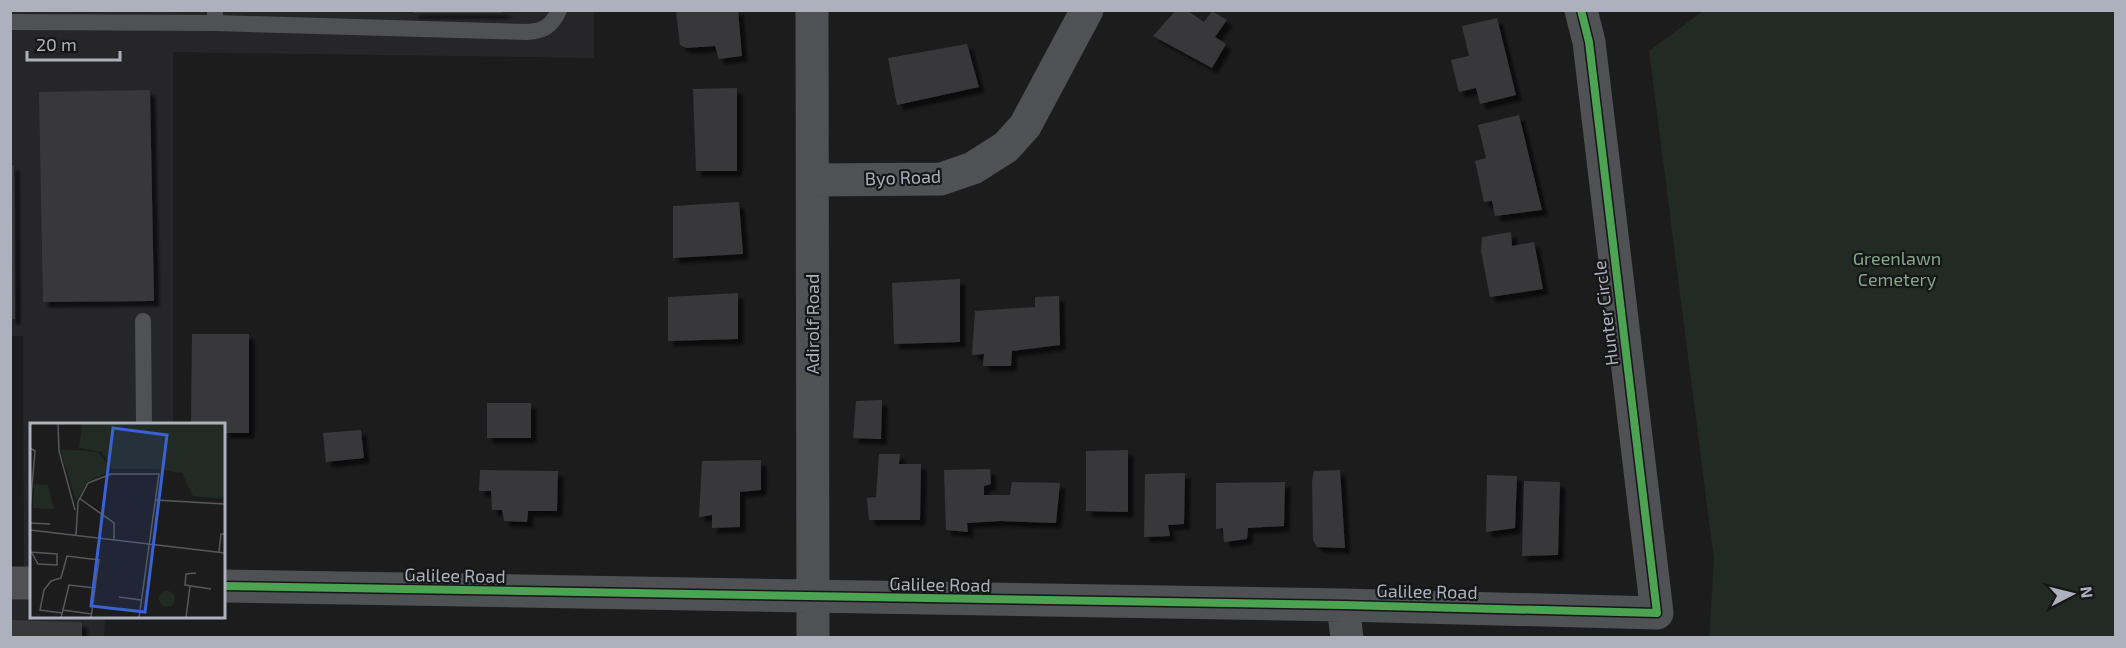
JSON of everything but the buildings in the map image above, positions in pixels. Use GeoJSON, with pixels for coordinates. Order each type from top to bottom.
{"type":"FeatureCollection","features":[{"type":"Feature","properties":{"kind":"street","name":"Adirolf Road"},"geometry":{"type":"LineString","coordinates":[[812,10],[813,638]]}},
{"type":"Feature","properties":{"kind":"street","name":"Byo Road"},"geometry":{"type":"LineString","coordinates":[[813,180],[941,179],[973,168],[1006,147],[1025,126],[1087,10]]}},
{"type":"Feature","properties":{"kind":"street","name":"Hunter Circle"},"geometry":{"type":"LineString","coordinates":[[1581,10],[1589,42],[1657,613]]}},
{"type":"Feature","properties":{"kind":"street"},"geometry":{"type":"LineString","coordinates":[[10,583],[30,583]]}},
{"type":"Feature","properties":{"kind":"street","name":"Galilee Road"},"geometry":{"type":"LineString","coordinates":[[225,586],[812,598],[1343,605],[1657,613]]}},
{"type":"Feature","properties":{"kind":"street"},"geometry":{"type":"LineString","coordinates":[[1343,605],[1347,638]]}},
{"type":"Feature","properties":{"kind":"lane"},"geometry":{"type":"LineString","coordinates":[[10,22],[215,17],[527,32],[550,27],[559,10]]}},
{"type":"Feature","properties":{"kind":"lane"},"geometry":{"type":"LineString","coordinates":[[143,321],[144,423]]}},
{"type":"Feature","properties":{"kind":"shaded area"},"geometry":{"type":"Polygon","coordinates":[[[11,11],[594,11],[594,58],[173,52],[173,423],[30,423],[30,570],[24,570],[23,336],[11,336],[11,11]]]}},
{"type":"Feature","properties":{"kind":"shaded area"},"geometry":{"type":"Polygon","coordinates":[[[11,598],[30,598],[30,618],[105,618],[104,637],[11,638],[11,598]]]}},
{"type":"Feature","properties":{"kind":"green space","name":"Greenlawn Cemetery"},"geometry":{"type":"Polygon","coordinates":[[[1703,11],[2115,11],[2115,637],[1709,637],[1714,560],[1649,51],[1703,11]]]}},
{"type":"Feature","properties":{"kind":"cycle path"},"geometry":{"type":"LineString","coordinates":[[225,586],[1343,605],[1657,613],[1589,42],[1581,10]]}}]}
